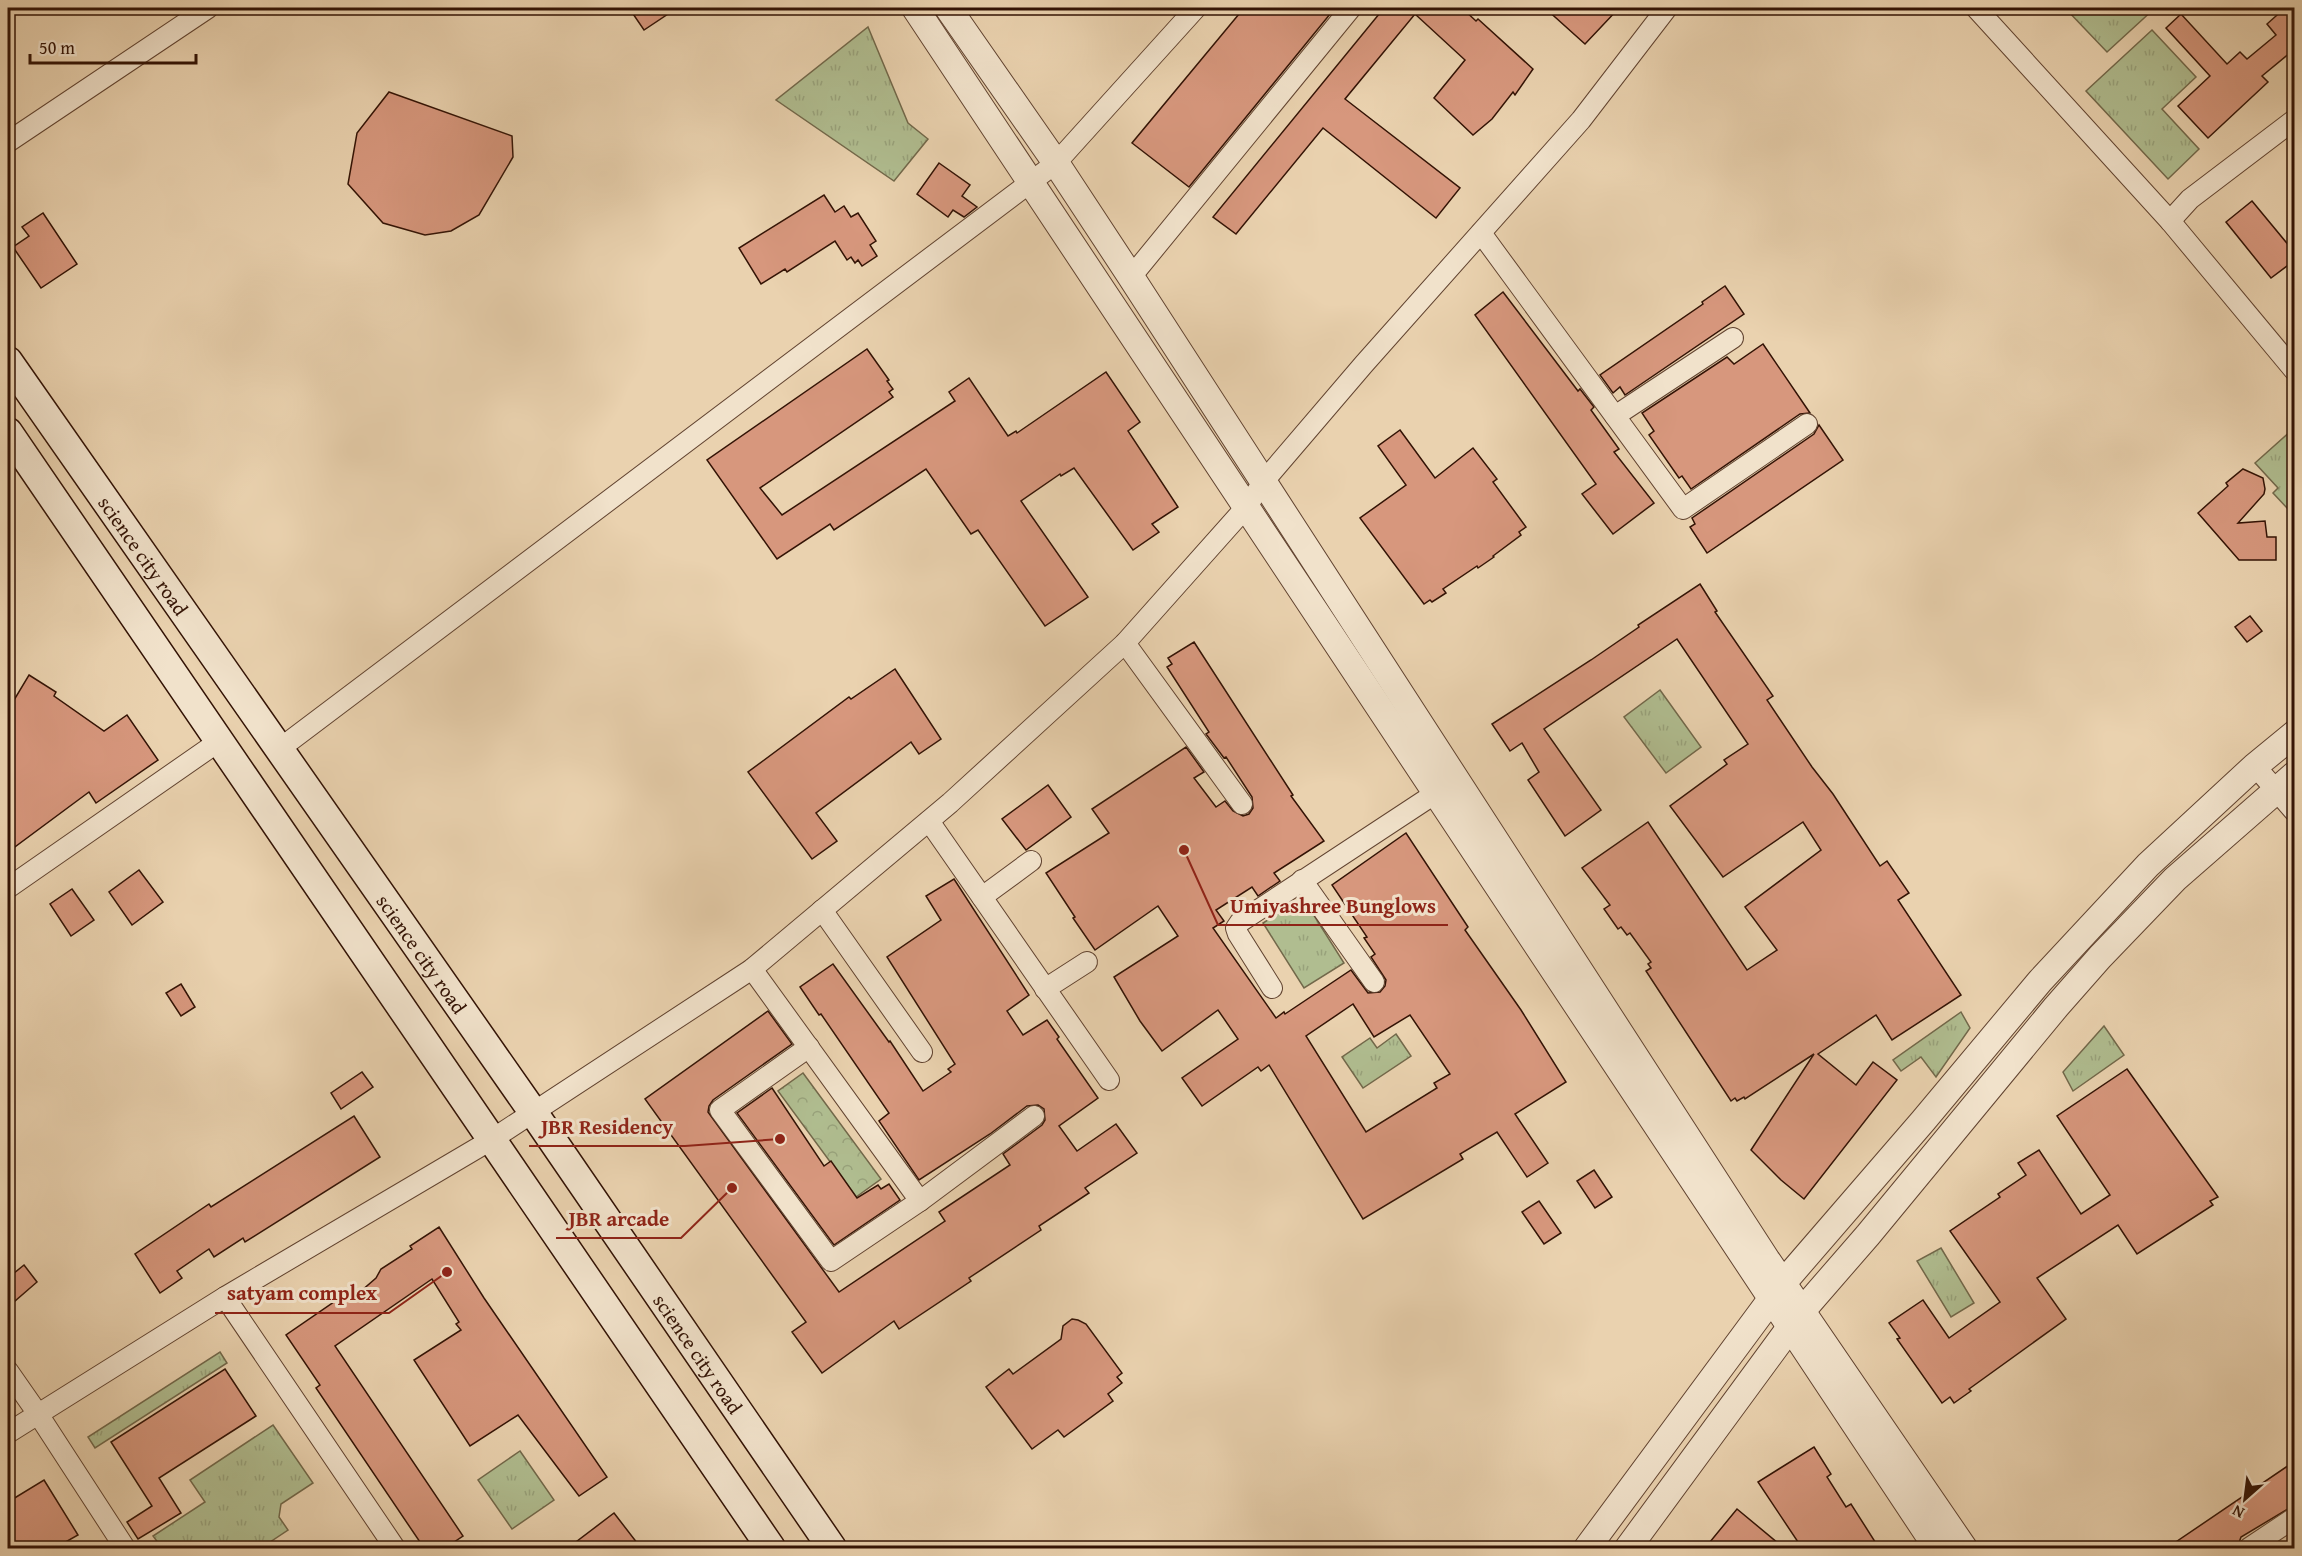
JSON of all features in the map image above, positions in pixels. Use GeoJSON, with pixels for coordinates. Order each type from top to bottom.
{"type":"FeatureCollection","features":[{"type":"Feature","properties":{"kind":"main road","name":"science city road"},"geometry":{"type":"LineString","coordinates":[[8,361],[533,1112],[832,1548]]}},
{"type":"Feature","properties":{"kind":"main road"},"geometry":{"type":"LineString","coordinates":[[8,432],[771,1548]]}},
{"type":"Feature","properties":{"kind":"street"},"geometry":{"type":"LineString","coordinates":[[8,142],[205,8]]}},
{"type":"Feature","properties":{"kind":"street"},"geometry":{"type":"LineString","coordinates":[[915,8],[1437,792],[1796,1319],[1964,1548]]}},
{"type":"Feature","properties":{"kind":"street"},"geometry":{"type":"LineString","coordinates":[[948,8],[1056,163],[1264,481],[1777,1291]]}},
{"type":"Feature","properties":{"kind":"street"},"geometry":{"type":"LineString","coordinates":[[278,750],[1056,163],[1196,8]]}},
{"type":"Feature","properties":{"kind":"street"},"geometry":{"type":"LineString","coordinates":[[1131,277],[1352,8]]}},
{"type":"Feature","properties":{"kind":"street"},"geometry":{"type":"LineString","coordinates":[[8,1433],[225,1297],[491,1140],[752,969],[929,820],[1125,643],[1246,506],[1264,481],[1364,364],[1581,120],[1667,8]]}},
{"type":"Feature","properties":{"kind":"street"},"geometry":{"type":"LineString","coordinates":[[1976,8],[2170,221],[2295,370]]}},
{"type":"Feature","properties":{"kind":"street"},"geometry":{"type":"LineString","coordinates":[[2170,221],[2190,199],[2295,120]]}},
{"type":"Feature","properties":{"kind":"street"},"geometry":{"type":"LineString","coordinates":[[1481,233],[1683,509],[1807,424]]}},
{"type":"Feature","properties":{"kind":"street"},"geometry":{"type":"LineString","coordinates":[[1615,416],[1733,338]]}},
{"type":"Feature","properties":{"kind":"street"},"geometry":{"type":"LineString","coordinates":[[1125,643],[1242,804]]}},
{"type":"Feature","properties":{"kind":"street"},"geometry":{"type":"LineString","coordinates":[[1587,1548],[1777,1291],[2061,957],[2148,865],[2255,766],[2295,734]]}},
{"type":"Feature","properties":{"kind":"street"},"geometry":{"type":"LineString","coordinates":[[8,888],[218,742]]}},
{"type":"Feature","properties":{"kind":"street"},"geometry":{"type":"LineString","coordinates":[[2255,766],[2285,782],[2295,811]]}},
{"type":"Feature","properties":{"kind":"street"},"geometry":{"type":"LineString","coordinates":[[1628,1548],[1796,1319],[2100,957],[2175,879],[2285,782]]}},
{"type":"Feature","properties":{"kind":"street"},"geometry":{"type":"LineString","coordinates":[[1272,988],[1238,934],[1236,928],[1240,922],[1437,792]]}},
{"type":"Feature","properties":{"kind":"street"},"geometry":{"type":"LineString","coordinates":[[929,820],[1109,1080]]}},
{"type":"Feature","properties":{"kind":"street"},"geometry":{"type":"LineString","coordinates":[[982,897],[1031,861]]}},
{"type":"Feature","properties":{"kind":"street"},"geometry":{"type":"LineString","coordinates":[[1302,880],[1374,982]]}},
{"type":"Feature","properties":{"kind":"street"},"geometry":{"type":"LineString","coordinates":[[822,910],[922,1052]]}},
{"type":"Feature","properties":{"kind":"street"},"geometry":{"type":"LineString","coordinates":[[1046,989],[1087,962]]}},
{"type":"Feature","properties":{"kind":"street"},"geometry":{"type":"LineString","coordinates":[[752,969],[920,1201]]}},
{"type":"Feature","properties":{"kind":"street"},"geometry":{"type":"LineString","coordinates":[[808,1047],[720,1110],[831,1261],[920,1201],[1034,1116]]}},
{"type":"Feature","properties":{"kind":"street"},"geometry":{"type":"LineString","coordinates":[[225,1297],[395,1548]]}},
{"type":"Feature","properties":{"kind":"street"},"geometry":{"type":"LineString","coordinates":[[1796,1319],[1936,1548]]}},
{"type":"Feature","properties":{"kind":"street"},"geometry":{"type":"LineString","coordinates":[[8,1371],[125,1548]]}},
{"type":"Feature","properties":{"kind":"street"},"geometry":{"type":"LineString","coordinates":[[2249,1548],[2295,1518]]}},
{"type":"Feature","properties":{"kind":"green space"},"geometry":{"type":"Polygon","coordinates":[[[2065,8],[2155,8],[2107,52],[2065,8]]]}},
{"type":"Feature","properties":{"kind":"green space"},"geometry":{"type":"Polygon","coordinates":[[[868,27],[908,123],[928,139],[894,181],[776,100],[868,27]]]}},
{"type":"Feature","properties":{"kind":"green space"},"geometry":{"type":"Polygon","coordinates":[[[2152,30],[2196,77],[2162,109],[2199,149],[2168,179],[2086,91],[2152,30]]]}},
{"type":"Feature","properties":{"kind":"green space"},"geometry":{"type":"Polygon","coordinates":[[[2294,428],[2294,503],[2288,509],[2273,493],[2278,488],[2255,463],[2294,428]]]}},
{"type":"Feature","properties":{"kind":"green space"},"geometry":{"type":"Polygon","coordinates":[[[1660,690],[1701,747],[1666,773],[1624,717],[1660,690]]]}},
{"type":"Feature","properties":{"kind":"green space"},"geometry":{"type":"Polygon","coordinates":[[[1303,898],[1344,963],[1304,988],[1263,923],[1303,898]]]}},
{"type":"Feature","properties":{"kind":"green space"},"geometry":{"type":"Polygon","coordinates":[[[1961,1012],[1970,1028],[1936,1077],[1921,1057],[1901,1071],[1893,1060],[1961,1012]]]}},
{"type":"Feature","properties":{"kind":"green space"},"geometry":{"type":"Polygon","coordinates":[[[2104,1026],[2124,1055],[2073,1091],[2063,1072],[2104,1026]]]}},
{"type":"Feature","properties":{"kind":"green space"},"geometry":{"type":"Polygon","coordinates":[[[1396,1034],[1411,1056],[1363,1088],[1342,1057],[1370,1038],[1377,1048],[1396,1034]]]}},
{"type":"Feature","properties":{"kind":"green space"},"geometry":{"type":"Polygon","coordinates":[[[803,1073],[881,1179],[856,1197],[778,1091],[803,1073]]]}},
{"type":"Feature","properties":{"kind":"green space"},"geometry":{"type":"Polygon","coordinates":[[[1941,1248],[1974,1303],[1951,1317],[1917,1261],[1941,1248]]]}},
{"type":"Feature","properties":{"kind":"green space"},"geometry":{"type":"Polygon","coordinates":[[[220,1352],[227,1363],[95,1448],[88,1437],[220,1352]]]}},
{"type":"Feature","properties":{"kind":"green space"},"geometry":{"type":"Polygon","coordinates":[[[273,1425],[313,1483],[281,1504],[279,1517],[288,1530],[261,1548],[162,1548],[153,1536],[205,1502],[190,1480],[273,1425]]]}},
{"type":"Feature","properties":{"kind":"green space"},"geometry":{"type":"Polygon","coordinates":[[[520,1451],[554,1500],[512,1529],[478,1480],[520,1451]]]}},
{"type":"Feature","properties":{"kind":"building"},"geometry":{"type":"Polygon","coordinates":[[[629,8],[677,8],[644,30],[629,8]]]}},
{"type":"Feature","properties":{"kind":"building"},"geometry":{"type":"Polygon","coordinates":[[[1244,8],[1335,8],[1189,187],[1132,143],[1244,8]]]}},
{"type":"Feature","properties":{"kind":"building"},"geometry":{"type":"Polygon","coordinates":[[[1384,8],[1462,8],[1476,21],[1478,19],[1533,69],[1515,95],[1513,92],[1492,119],[1473,135],[1434,98],[1465,60],[1415,14],[1345,99],[1460,188],[1436,218],[1323,128],[1236,234],[1213,217],[1384,8]]]}},
{"type":"Feature","properties":{"kind":"building"},"geometry":{"type":"Polygon","coordinates":[[[1545,8],[1619,8],[1585,44],[1545,8]]]}},
{"type":"Feature","properties":{"kind":"building"},"geometry":{"type":"Polygon","coordinates":[[[2285,8],[2295,8],[2295,56],[2291,52],[2262,76],[2268,82],[2208,138],[2178,106],[2210,76],[2166,28],[2181,14],[2227,64],[2240,52],[2247,59],[2276,35],[2267,24],[2285,8]]]}},
{"type":"Feature","properties":{"kind":"building"},"geometry":{"type":"Polygon","coordinates":[[[389,92],[512,136],[513,157],[479,215],[451,231],[425,235],[383,223],[348,184],[357,133],[389,92]]]}},
{"type":"Feature","properties":{"kind":"building"},"geometry":{"type":"Polygon","coordinates":[[[939,163],[970,185],[962,196],[977,207],[964,217],[953,210],[948,217],[917,194],[939,163]]]}},
{"type":"Feature","properties":{"kind":"building"},"geometry":{"type":"Polygon","coordinates":[[[824,195],[835,212],[844,206],[851,217],[858,213],[876,241],[870,245],[877,256],[862,266],[858,260],[855,263],[851,257],[847,260],[835,241],[787,272],[785,269],[761,284],[739,248],[824,195]]]}},
{"type":"Feature","properties":{"kind":"building"},"geometry":{"type":"Polygon","coordinates":[[[2252,201],[2295,253],[2295,260],[2271,278],[2226,222],[2252,201]]]}},
{"type":"Feature","properties":{"kind":"building"},"geometry":{"type":"Polygon","coordinates":[[[43,213],[77,264],[41,288],[13,247],[29,236],[22,227],[43,213]]]}},
{"type":"Feature","properties":{"kind":"building"},"geometry":{"type":"Polygon","coordinates":[[[1725,286],[1744,314],[1625,395],[1620,387],[1613,393],[1600,375],[1703,304],[1702,302],[1725,286]]]}},
{"type":"Feature","properties":{"kind":"building"},"geometry":{"type":"Polygon","coordinates":[[[1503,292],[1578,391],[1580,389],[1594,407],[1591,410],[1619,449],[1614,452],[1654,503],[1613,534],[1582,494],[1596,484],[1475,315],[1503,292]]]}},
{"type":"Feature","properties":{"kind":"building"},"geometry":{"type":"Polygon","coordinates":[[[1763,344],[1810,413],[1800,414],[1691,489],[1682,476],[1679,478],[1649,435],[1654,431],[1642,413],[1727,357],[1734,364],[1763,344]]]}},
{"type":"Feature","properties":{"kind":"building"},"geometry":{"type":"Polygon","coordinates":[[[867,349],[889,380],[887,381],[893,389],[889,392],[893,397],[760,488],[782,515],[955,401],[949,392],[969,378],[1008,436],[1016,431],[1017,433],[1106,372],[1140,422],[1128,431],[1178,507],[1152,524],[1159,532],[1133,550],[1074,468],[1061,476],[1060,474],[1021,501],[1088,597],[1045,626],[978,530],[971,534],[926,469],[834,530],[830,524],[777,559],[707,460],[867,349]]]}},
{"type":"Feature","properties":{"kind":"building"},"geometry":{"type":"Polygon","coordinates":[[[1819,425],[1843,460],[1707,553],[1690,527],[1695,524],[1692,518],[1814,434],[1819,425]]]}},
{"type":"Feature","properties":{"kind":"building"},"geometry":{"type":"Polygon","coordinates":[[[1400,430],[1435,478],[1473,448],[1497,479],[1493,482],[1526,527],[1519,532],[1521,535],[1494,557],[1443,589],[1446,593],[1424,604],[1360,518],[1406,485],[1378,446],[1400,430]]]}},
{"type":"Feature","properties":{"kind":"building"},"geometry":{"type":"Polygon","coordinates":[[[2243,469],[2263,478],[2265,489],[2264,494],[2238,523],[2265,521],[2267,537],[2276,537],[2276,560],[2239,560],[2198,513],[2228,486],[2226,483],[2243,469]]]}},
{"type":"Feature","properties":{"kind":"building"},"geometry":{"type":"Polygon","coordinates":[[[1700,584],[1717,611],[1715,612],[1773,696],[1767,700],[1812,767],[1833,794],[1880,866],[1887,861],[1909,893],[1898,900],[1961,995],[1892,1040],[1876,1015],[1818,1054],[1856,1085],[1873,1062],[1897,1080],[1804,1199],[1751,1150],[1814,1054],[1745,1099],[1744,1097],[1737,1101],[1735,1098],[1731,1101],[1646,971],[1651,968],[1648,964],[1651,962],[1630,933],[1627,935],[1621,927],[1618,929],[1604,909],[1610,905],[1582,868],[1648,822],[1747,970],[1777,950],[1745,907],[1821,850],[1803,822],[1723,877],[1670,806],[1727,764],[1724,760],[1748,744],[1677,639],[1544,729],[1601,810],[1565,836],[1528,780],[1539,772],[1522,743],[1510,751],[1492,724],[1591,660],[1639,627],[1638,625],[1700,584]]]}},
{"type":"Feature","properties":{"kind":"building"},"geometry":{"type":"Polygon","coordinates":[[[2250,616],[2262,631],[2247,642],[2235,627],[2250,616]]]}},
{"type":"Feature","properties":{"kind":"building"},"geometry":{"type":"Polygon","coordinates":[[[1194,642],[1293,795],[1291,796],[1324,841],[1274,873],[1280,881],[1258,896],[1252,887],[1216,910],[1224,921],[1213,928],[1276,1018],[1351,970],[1368,993],[1380,992],[1385,986],[1386,980],[1371,957],[1375,954],[1364,938],[1367,937],[1332,885],[1406,833],[1468,927],[1465,930],[1521,1010],[1566,1082],[1515,1114],[1548,1163],[1527,1177],[1497,1132],[1460,1154],[1463,1159],[1363,1219],[1269,1065],[1261,1071],[1258,1067],[1202,1106],[1182,1078],[1238,1039],[1218,1010],[1162,1051],[1140,1021],[1114,977],[1178,936],[1158,906],[1095,950],[1046,873],[1109,833],[1092,809],[1186,747],[1204,772],[1194,778],[1216,807],[1225,801],[1233,811],[1243,816],[1249,814],[1253,808],[1252,797],[1226,757],[1224,758],[1206,734],[1209,732],[1167,667],[1172,664],[1168,658],[1194,642]],[[1353,1004],[1306,1036],[1366,1132],[1437,1088],[1434,1083],[1450,1074],[1410,1015],[1374,1037],[1353,1004]]]}},
{"type":"Feature","properties":{"kind":"building"},"geometry":{"type":"Polygon","coordinates":[[[895,669],[941,739],[919,754],[911,742],[816,813],[837,841],[812,859],[748,772],[849,697],[851,699],[895,669]]]}},
{"type":"Feature","properties":{"kind":"building"},"geometry":{"type":"Polygon","coordinates":[[[29,675],[56,692],[54,696],[104,731],[127,715],[158,760],[96,803],[89,792],[8,852],[8,710],[29,675]]]}},
{"type":"Feature","properties":{"kind":"building"},"geometry":{"type":"Polygon","coordinates":[[[1048,785],[1071,817],[1026,850],[1002,819],[1048,785]]]}},
{"type":"Feature","properties":{"kind":"building"},"geometry":{"type":"Polygon","coordinates":[[[139,870],[163,902],[132,925],[109,892],[139,870]]]}},
{"type":"Feature","properties":{"kind":"building"},"geometry":{"type":"Polygon","coordinates":[[[954,879],[1029,995],[1007,1011],[1023,1035],[1047,1020],[1059,1037],[1057,1039],[1098,1098],[1059,1126],[1077,1151],[1116,1124],[1137,1153],[1085,1188],[1089,1193],[1039,1226],[1041,1230],[969,1278],[971,1281],[899,1329],[894,1321],[822,1373],[792,1332],[806,1322],[645,1099],[768,1011],[792,1044],[713,1100],[708,1112],[839,1292],[945,1221],[939,1212],[1010,1165],[1003,1154],[1042,1125],[1045,1120],[1044,1109],[1038,1105],[1027,1106],[990,1134],[919,1180],[879,1121],[889,1113],[800,987],[833,964],[890,1041],[923,1091],[951,1072],[948,1069],[955,1064],[887,957],[941,920],[926,896],[954,879]]]}},
{"type":"Feature","properties":{"kind":"building"},"geometry":{"type":"Polygon","coordinates":[[[72,889],[94,920],[71,936],[50,904],[72,889]]]}},
{"type":"Feature","properties":{"kind":"building"},"geometry":{"type":"Polygon","coordinates":[[[181,984],[195,1007],[181,1016],[166,993],[181,984]]]}},
{"type":"Feature","properties":{"kind":"building"},"geometry":{"type":"Polygon","coordinates":[[[2127,1069],[2218,1197],[2210,1201],[2213,1205],[2137,1254],[2118,1225],[2037,1278],[2066,1319],[1969,1389],[1971,1391],[1954,1403],[1950,1397],[1942,1403],[1897,1339],[1900,1338],[1889,1323],[1923,1300],[1949,1338],[2000,1302],[1950,1231],[2000,1197],[1998,1194],[2026,1175],[2018,1163],[2039,1150],[2081,1214],[2110,1195],[2057,1116],[2127,1069]]]}},
{"type":"Feature","properties":{"kind":"building"},"geometry":{"type":"Polygon","coordinates":[[[362,1072],[373,1087],[341,1109],[331,1093],[362,1072]]]}},
{"type":"Feature","properties":{"kind":"building"},"geometry":{"type":"Polygon","coordinates":[[[772,1088],[824,1166],[831,1161],[857,1198],[878,1185],[881,1189],[889,1184],[900,1200],[834,1245],[737,1113],[772,1088]]]}},
{"type":"Feature","properties":{"kind":"building"},"geometry":{"type":"Polygon","coordinates":[[[354,1116],[380,1157],[245,1242],[243,1238],[214,1257],[209,1249],[177,1271],[182,1278],[160,1293],[135,1254],[209,1204],[211,1207],[354,1116]]]}},
{"type":"Feature","properties":{"kind":"building"},"geometry":{"type":"Polygon","coordinates":[[[1594,1170],[1612,1197],[1595,1208],[1577,1181],[1594,1170]]]}},
{"type":"Feature","properties":{"kind":"building"},"geometry":{"type":"Polygon","coordinates":[[[1539,1201],[1561,1233],[1544,1244],[1522,1212],[1539,1201]]]}},
{"type":"Feature","properties":{"kind":"building"},"geometry":{"type":"Polygon","coordinates":[[[439,1227],[484,1298],[607,1477],[579,1496],[518,1415],[470,1446],[414,1360],[461,1330],[456,1324],[459,1322],[432,1279],[335,1346],[463,1536],[445,1548],[424,1548],[316,1388],[320,1385],[286,1335],[334,1302],[361,1291],[376,1278],[381,1269],[412,1249],[410,1246],[439,1227]]]}},
{"type":"Feature","properties":{"kind":"building"},"geometry":{"type":"Polygon","coordinates":[[[24,1265],[37,1282],[8,1307],[8,1278],[24,1265]]]}},
{"type":"Feature","properties":{"kind":"building"},"geometry":{"type":"Polygon","coordinates":[[[1072,1319],[1086,1324],[1122,1373],[1117,1377],[1122,1383],[1108,1394],[1113,1401],[1064,1437],[1058,1430],[1032,1449],[986,1387],[1009,1369],[1013,1374],[1061,1339],[1063,1326],[1072,1319]]]}},
{"type":"Feature","properties":{"kind":"building"},"geometry":{"type":"Polygon","coordinates":[[[225,1369],[256,1416],[159,1478],[181,1513],[138,1539],[127,1522],[152,1506],[111,1442],[225,1369]]]}},
{"type":"Feature","properties":{"kind":"building"},"geometry":{"type":"Polygon","coordinates":[[[1814,1447],[1831,1474],[1827,1477],[1846,1507],[1851,1504],[1879,1548],[1802,1548],[1758,1482],[1814,1447]]]}},
{"type":"Feature","properties":{"kind":"building"},"geometry":{"type":"Polygon","coordinates":[[[2295,1461],[2295,1500],[2291,1503],[2293,1506],[2241,1537],[2237,1548],[2167,1548],[2295,1461]]]}},
{"type":"Feature","properties":{"kind":"building"},"geometry":{"type":"Polygon","coordinates":[[[44,1480],[78,1535],[55,1548],[8,1548],[8,1502],[44,1480]]]}},
{"type":"Feature","properties":{"kind":"building"},"geometry":{"type":"Polygon","coordinates":[[[1737,1509],[1784,1548],[1705,1548],[1737,1509]]]}},
{"type":"Feature","properties":{"kind":"building"},"geometry":{"type":"Polygon","coordinates":[[[614,1513],[641,1548],[568,1548],[614,1513]]]}},
{"type":"Feature","properties":{"kind":"place","name":"Umiyashree Bunglows"},"geometry":{"type":"Point","coordinates":[1184,850]}},
{"type":"Feature","properties":{"kind":"place","name":"JBR Residency"},"geometry":{"type":"Point","coordinates":[780,1139]}},
{"type":"Feature","properties":{"kind":"place","name":"JBR arcade"},"geometry":{"type":"Point","coordinates":[732,1188]}},
{"type":"Feature","properties":{"kind":"place","name":"satyam complex"},"geometry":{"type":"Point","coordinates":[447,1272]}}]}
